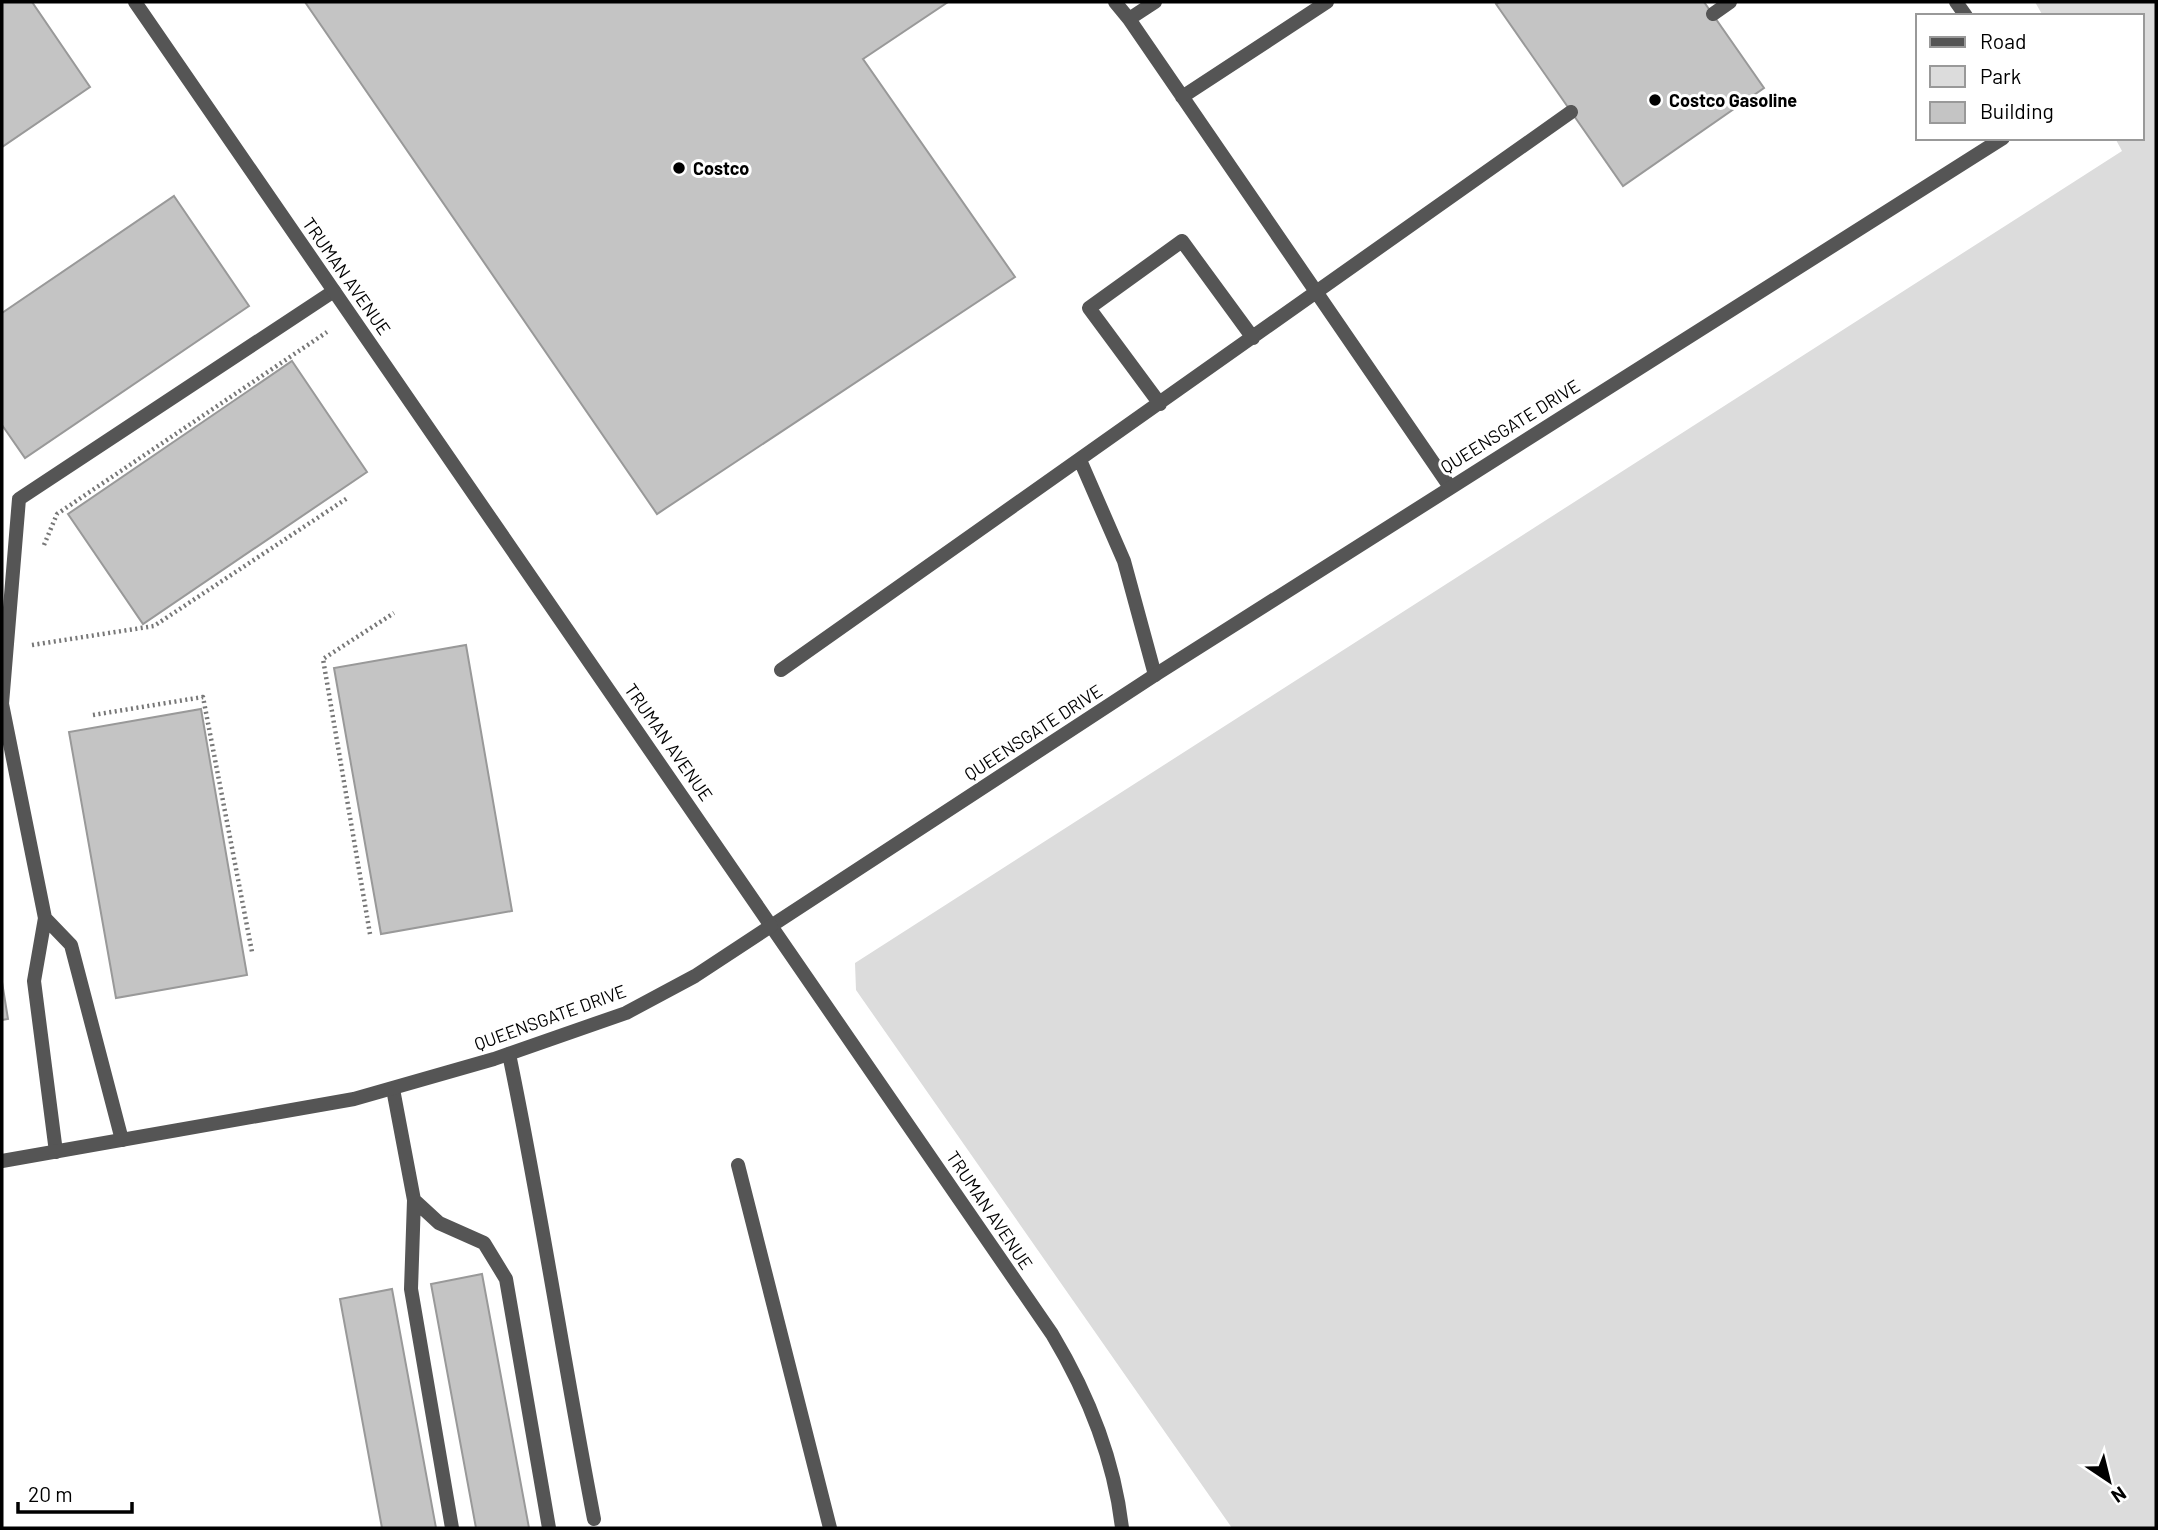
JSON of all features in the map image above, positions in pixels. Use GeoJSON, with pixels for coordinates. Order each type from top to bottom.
{"type":"FeatureCollection","features":[{"type":"Feature","properties":{"kind":"street","name":"TRUMAN AVENUE"},"geometry":{"type":"LineString","coordinates":[[135,2],[1052,1334],[1084,1391],[1099,1430],[1117,1494],[1122,1528]]}},
{"type":"Feature","properties":{"kind":"street"},"geometry":{"type":"LineString","coordinates":[[1115,2],[1450,487]]}},
{"type":"Feature","properties":{"kind":"street"},"geometry":{"type":"LineString","coordinates":[[1129,19],[1155,2]]}},
{"type":"Feature","properties":{"kind":"street"},"geometry":{"type":"LineString","coordinates":[[1182,97],[1327,2]]}},
{"type":"Feature","properties":{"kind":"street"},"geometry":{"type":"LineString","coordinates":[[1713,14],[1730,2]]}},
{"type":"Feature","properties":{"kind":"street"},"geometry":{"type":"LineString","coordinates":[[781,670],[1571,112]]}},
{"type":"Feature","properties":{"kind":"street","name":"QUEENSGATE DRIVE"},"geometry":{"type":"LineString","coordinates":[[2,1161],[354,1099],[509,1054],[626,1013],[695,976],[1155,675],[2000,140]]}},
{"type":"Feature","properties":{"kind":"street"},"geometry":{"type":"LineString","coordinates":[[1160,404],[1089,308],[1182,241],[1253,338]]}},
{"type":"Feature","properties":{"kind":"street"},"geometry":{"type":"LineString","coordinates":[[56,1152],[34,981],[45,918],[2,704],[19,499],[334,291]]}},
{"type":"Feature","properties":{"kind":"street"},"geometry":{"type":"LineString","coordinates":[[1080,460],[1124,561],[1155,675]]}},
{"type":"Feature","properties":{"kind":"street"},"geometry":{"type":"LineString","coordinates":[[45,918],[71,945],[122,1140]]}},
{"type":"Feature","properties":{"kind":"street"},"geometry":{"type":"LineString","coordinates":[[509,1054],[535,1179],[567,1378],[594,1519]]}},
{"type":"Feature","properties":{"kind":"street"},"geometry":{"type":"LineString","coordinates":[[393,1088],[414,1200],[411,1289],[452,1528]]}},
{"type":"Feature","properties":{"kind":"street"},"geometry":{"type":"LineString","coordinates":[[738,1165],[830,1528]]}},
{"type":"Feature","properties":{"kind":"street"},"geometry":{"type":"LineString","coordinates":[[414,1200],[439,1223],[484,1243],[506,1279],[549,1528]]}},
{"type":"Feature","properties":{"kind":"path"},"geometry":{"type":"LineString","coordinates":[[40,556],[57,514],[327,332]]}},
{"type":"Feature","properties":{"kind":"path"},"geometry":{"type":"LineString","coordinates":[[26,635],[30,646],[154,626],[349,497]]}},
{"type":"Feature","properties":{"kind":"path"},"geometry":{"type":"LineString","coordinates":[[370,934],[323,659],[394,613]]}},
{"type":"Feature","properties":{"kind":"path"},"geometry":{"type":"LineString","coordinates":[[93,715],[203,696],[252,952]]}},
{"type":"Feature","properties":{"kind":"green space"},"geometry":{"type":"Polygon","coordinates":[[[2035,2],[2156,2],[2156,1528],[1232,1528],[856,990],[855,963],[2122,151],[2116,140],[2144,140],[2144,14],[2042,14],[2035,2]]]}},
{"type":"Feature","properties":{"kind":"building"},"geometry":{"type":"Polygon","coordinates":[[[2,2],[32,2],[90,87],[2,147],[2,2]]]}},
{"type":"Feature","properties":{"kind":"building","name":"Costco"},"geometry":{"type":"Polygon","coordinates":[[[305,2],[948,2],[863,59],[1015,277],[657,514],[305,2]]]}},
{"type":"Feature","properties":{"kind":"building","name":"Costco Gasoline"},"geometry":{"type":"Polygon","coordinates":[[[1704,2],[1764,88],[1623,186],[1496,4],[1704,2]]]}},
{"type":"Feature","properties":{"kind":"building"},"geometry":{"type":"Polygon","coordinates":[[[174,196],[249,306],[25,458],[2,425],[2,313],[174,196]]]}},
{"type":"Feature","properties":{"kind":"building"},"geometry":{"type":"Polygon","coordinates":[[[292,361],[367,472],[143,624],[68,514],[292,361]]]}},
{"type":"Feature","properties":{"kind":"building"},"geometry":{"type":"Polygon","coordinates":[[[466,645],[512,911],[381,934],[334,668],[466,645]]]}},
{"type":"Feature","properties":{"kind":"building"},"geometry":{"type":"Polygon","coordinates":[[[201,709],[247,975],[116,998],[69,732],[201,709]]]}},
{"type":"Feature","properties":{"kind":"building"},"geometry":{"type":"Polygon","coordinates":[[[2,982],[8,1019],[2,1020],[2,982]]]}},
{"type":"Feature","properties":{"kind":"building"},"geometry":{"type":"Polygon","coordinates":[[[482,1274],[529,1528],[476,1528],[431,1284],[482,1274]]]}},
{"type":"Feature","properties":{"kind":"building"},"geometry":{"type":"Polygon","coordinates":[[[392,1289],[436,1528],[382,1528],[340,1299],[392,1289]]]}},
{"type":"Feature","properties":{"kind":"place","name":"Costco Gasoline"},"geometry":{"type":"Point","coordinates":[1655,100]}},
{"type":"Feature","properties":{"kind":"place","name":"Costco"},"geometry":{"type":"Point","coordinates":[679,168]}}]}
